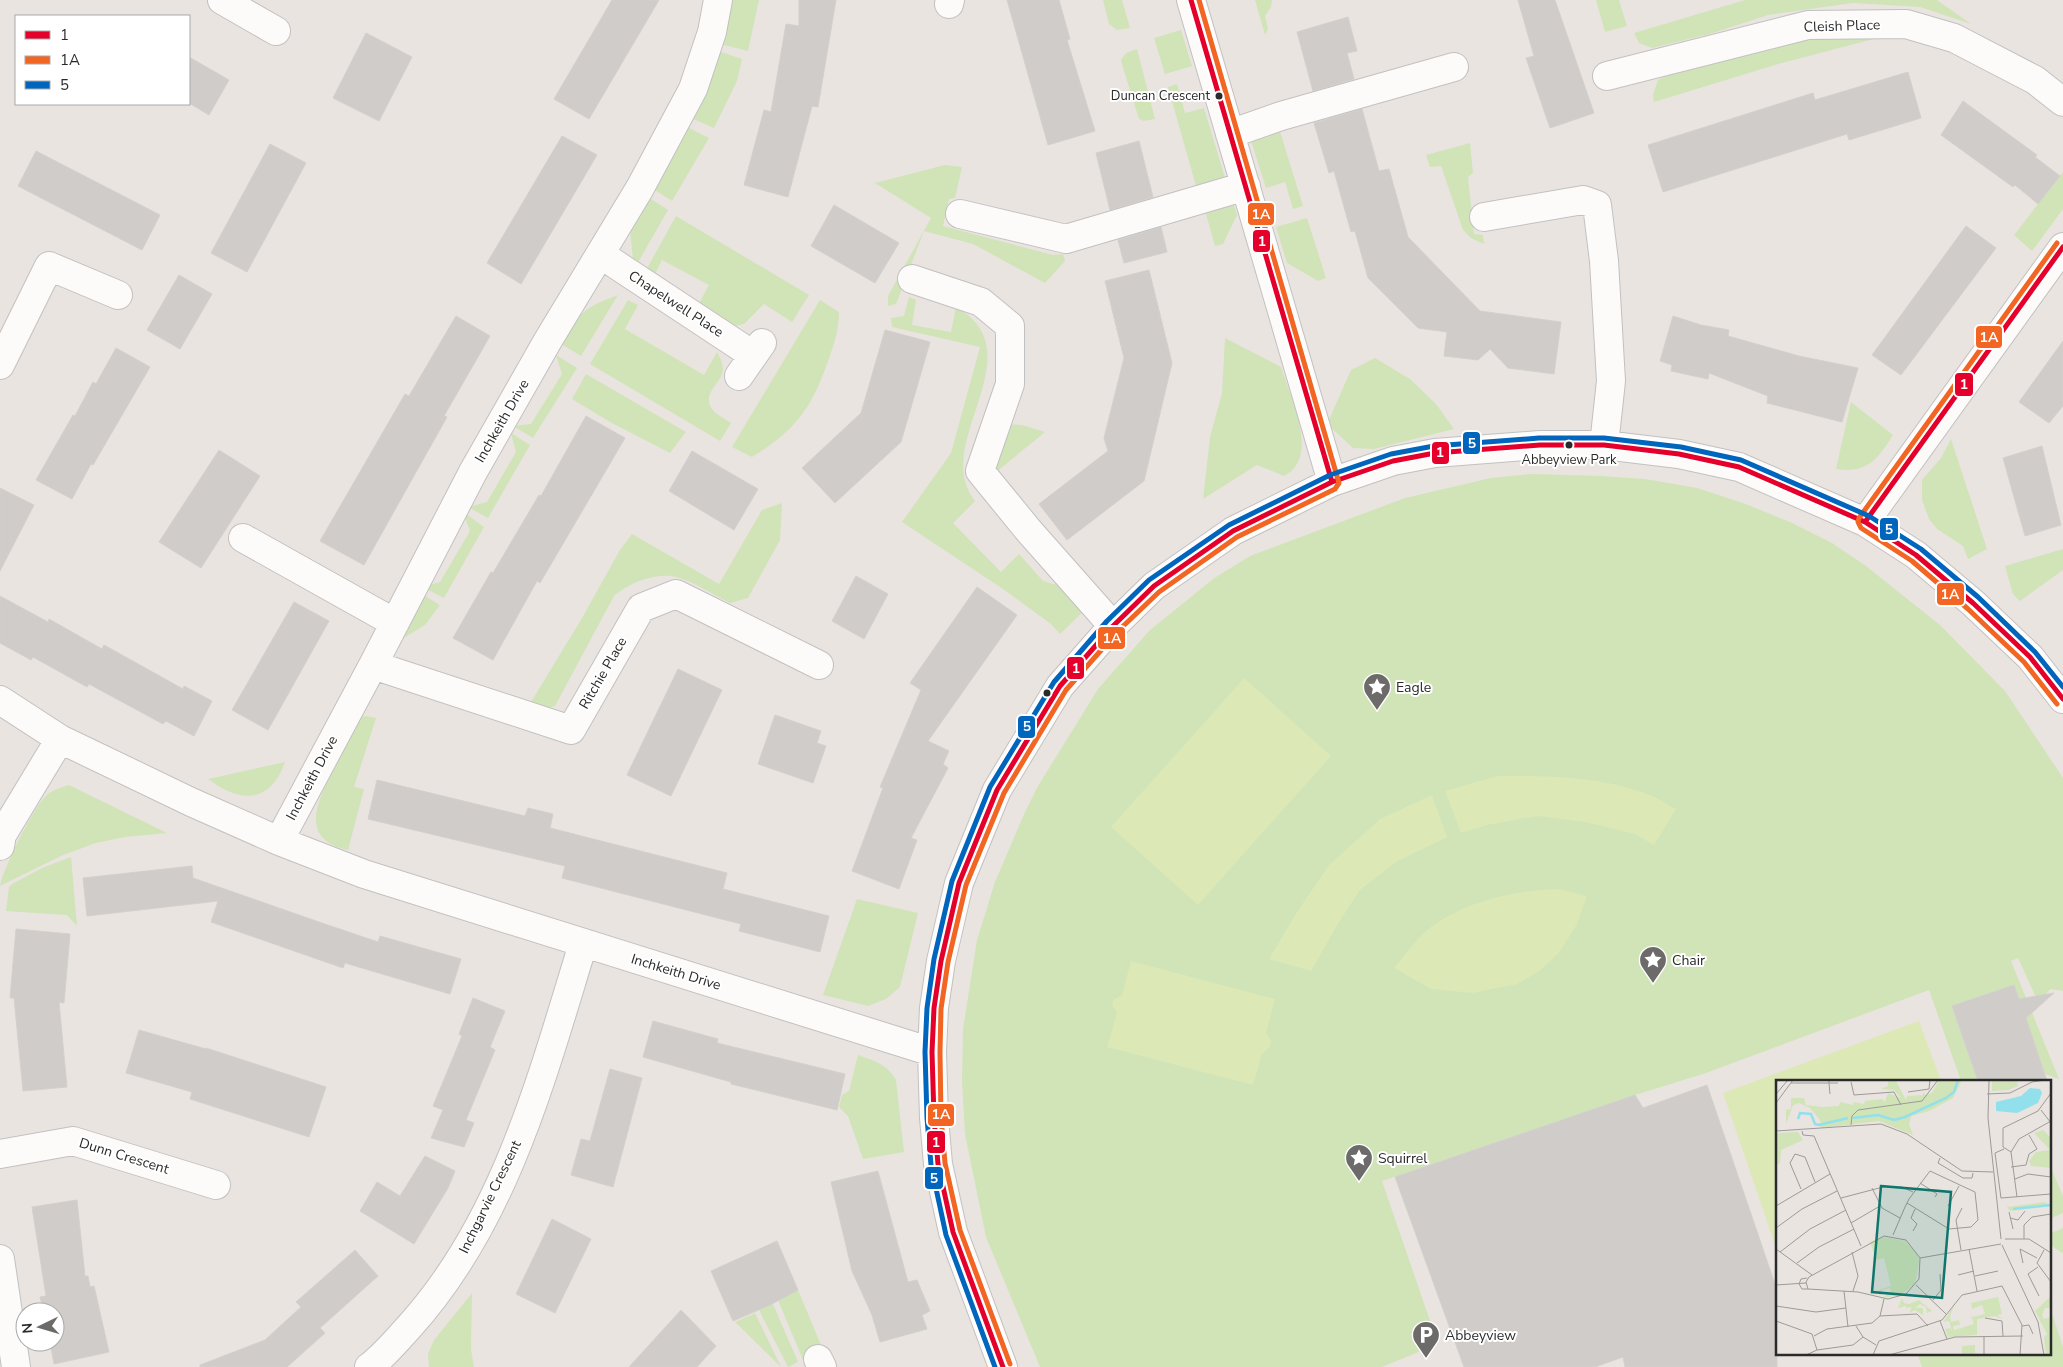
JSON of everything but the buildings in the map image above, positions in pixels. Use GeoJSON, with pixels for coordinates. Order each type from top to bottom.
{"type":"FeatureCollection","features":[{"type":"Feature","properties":{"kind":"street"},"geometry":{"type":"LineString","coordinates":[[222,0],[276,32]]}},
{"type":"Feature","properties":{"kind":"street","name":"Inchkeith Drive"},"geometry":{"type":"LineString","coordinates":[[279,840],[373,666],[473,472],[640,188],[693,89],[712,32],[718,0]]}},
{"type":"Feature","properties":{"kind":"street"},"geometry":{"type":"LineString","coordinates":[[1191,0],[1332,482]]}},
{"type":"Feature","properties":{"kind":"street","name":"Cleish Place"},"geometry":{"type":"LineString","coordinates":[[1607,76],[1808,25],[1906,24],[1954,38],[2035,80],[2063,102]]}},
{"type":"Feature","properties":{"kind":"street"},"geometry":{"type":"LineString","coordinates":[[1230,134],[1281,116],[1454,67]]}},
{"type":"Feature","properties":{"kind":"street"},"geometry":{"type":"LineString","coordinates":[[960,214],[1066,239],[1246,186]]}},
{"type":"Feature","properties":{"kind":"street"},"geometry":{"type":"LineString","coordinates":[[1484,217],[1583,200],[1597,206],[1604,261],[1611,381],[1604,445]]}},
{"type":"Feature","properties":{"kind":"street"},"geometry":{"type":"LineString","coordinates":[[1865,522],[2063,247]]}},
{"type":"Feature","properties":{"kind":"street","name":"Chapelwell Place"},"geometry":{"type":"LineString","coordinates":[[600,254],[752,358]]}},
{"type":"Feature","properties":{"kind":"street"},"geometry":{"type":"LineString","coordinates":[[0,364],[49,266],[118,295]]}},
{"type":"Feature","properties":{"kind":"street"},"geometry":{"type":"LineString","coordinates":[[912,279],[981,302],[1010,326],[1010,384],[980,471],[1029,531],[1113,626]]}},
{"type":"Feature","properties":{"kind":"street"},"geometry":{"type":"LineString","coordinates":[[1001,1366],[953,1232],[938,1164],[934,1118],[932,1052],[934,1008],[940,961],[960,883],[997,790],[1060,686],[1113,626],[1154,586],[1233,531],[1332,482],[1393,461],[1435,454],[1540,445],[1604,445],[1680,454],[1739,468],[1865,522],[1916,555],[1973,603],[2030,657],[2063,699]]}},
{"type":"Feature","properties":{"kind":"street"},"geometry":{"type":"LineString","coordinates":[[242,538],[395,623]]}},
{"type":"Feature","properties":{"kind":"street","name":"Ritchie Place"},"geometry":{"type":"LineString","coordinates":[[373,666],[571,730],[641,608],[676,594],[819,665]]}},
{"type":"Feature","properties":{"kind":"street","name":"Inchkeith Drive"},"geometry":{"type":"LineString","coordinates":[[0,700],[60,739],[191,802],[364,874],[932,1052]]}},
{"type":"Feature","properties":{"kind":"street"},"geometry":{"type":"LineString","coordinates":[[0,846],[2,835],[60,739]]}},
{"type":"Feature","properties":{"kind":"street","name":"Inchgarvie Crescent"},"geometry":{"type":"LineString","coordinates":[[378,1365],[426,1308],[468,1247],[511,1160],[544,1069],[583,944]]}},
{"type":"Feature","properties":{"kind":"street","name":"Dunn Crescent"},"geometry":{"type":"LineString","coordinates":[[0,1154],[73,1141],[216,1185]]}},
{"type":"Feature","properties":{"kind":"street"},"geometry":{"type":"LineString","coordinates":[[0,1259],[16,1367]]}},
{"type":"Feature","properties":{"kind":"green space"},"geometry":{"type":"Polygon","coordinates":[[[732,0],[759,0],[748,51],[720,44],[732,0]]]}},
{"type":"Feature","properties":{"kind":"green space"},"geometry":{"type":"Polygon","coordinates":[[[1103,0],[1122,0],[1130,28],[1117,30],[1109,24],[1103,0]]]}},
{"type":"Feature","properties":{"kind":"green space"},"geometry":{"type":"Polygon","coordinates":[[[1255,0],[1272,0],[1271,7],[1265,16],[1268,29],[1265,35],[1255,0]]]}},
{"type":"Feature","properties":{"kind":"green space"},"geometry":{"type":"Polygon","coordinates":[[[1596,0],[1619,0],[1627,26],[1605,32],[1596,0]]]}},
{"type":"Feature","properties":{"kind":"green space"},"geometry":{"type":"Polygon","coordinates":[[[1745,0],[1937,0],[1971,24],[1920,7],[1853,3],[1768,15],[1713,33],[1652,48],[1639,43],[1634,33],[1745,0]]]}},
{"type":"Feature","properties":{"kind":"green space"},"geometry":{"type":"Polygon","coordinates":[[[1181,30],[1192,66],[1165,74],[1154,38],[1181,30]]]}},
{"type":"Feature","properties":{"kind":"green space"},"geometry":{"type":"Polygon","coordinates":[[[1808,36],[1885,36],[1782,63],[1654,102],[1653,95],[1658,80],[1669,74],[1808,36]]]}},
{"type":"Feature","properties":{"kind":"green space"},"geometry":{"type":"Polygon","coordinates":[[[1137,49],[1155,119],[1144,121],[1139,119],[1121,60],[1126,53],[1137,49]]]}},
{"type":"Feature","properties":{"kind":"green space"},"geometry":{"type":"Polygon","coordinates":[[[718,51],[742,59],[737,81],[714,128],[691,118],[718,51]]]}},
{"type":"Feature","properties":{"kind":"green space"},"geometry":{"type":"Polygon","coordinates":[[[1177,84],[1185,113],[1204,108],[1225,178],[1196,186],[1168,87],[1177,84]]]}},
{"type":"Feature","properties":{"kind":"green space"},"geometry":{"type":"Polygon","coordinates":[[[1278,125],[1303,206],[1293,209],[1285,182],[1266,188],[1249,134],[1278,125]]]}},
{"type":"Feature","properties":{"kind":"green space"},"geometry":{"type":"Polygon","coordinates":[[[687,127],[709,138],[672,201],[653,189],[687,127]]]}},
{"type":"Feature","properties":{"kind":"green space"},"geometry":{"type":"Polygon","coordinates":[[[1470,143],[1473,173],[1468,177],[1474,234],[1483,235],[1484,244],[1471,238],[1463,230],[1441,166],[1430,167],[1426,155],[1470,143]]]}},
{"type":"Feature","properties":{"kind":"green space"},"geometry":{"type":"Polygon","coordinates":[[[945,165],[962,167],[955,198],[949,199],[943,226],[1053,255],[1063,254],[1065,261],[1045,283],[973,244],[924,231],[896,304],[888,306],[888,296],[931,218],[875,183],[945,165]]]}},
{"type":"Feature","properties":{"kind":"green space"},"geometry":{"type":"Polygon","coordinates":[[[2063,172],[2063,209],[2032,251],[2014,235],[2063,172]]]}},
{"type":"Feature","properties":{"kind":"green space"},"geometry":{"type":"Polygon","coordinates":[[[648,197],[668,210],[637,264],[633,259],[630,231],[648,197]]]}},
{"type":"Feature","properties":{"kind":"green space"},"geometry":{"type":"Polygon","coordinates":[[[1232,199],[1237,215],[1223,244],[1215,246],[1204,207],[1232,199]]]}},
{"type":"Feature","properties":{"kind":"green space"},"geometry":{"type":"Polygon","coordinates":[[[676,216],[809,295],[792,322],[764,304],[744,324],[731,327],[697,307],[709,285],[662,260],[651,282],[645,272],[676,216]]]}},
{"type":"Feature","properties":{"kind":"green space"},"geometry":{"type":"Polygon","coordinates":[[[1307,218],[1326,278],[1318,281],[1287,263],[1276,227],[1307,218]]]}},
{"type":"Feature","properties":{"kind":"green space"},"geometry":{"type":"Polygon","coordinates":[[[618,295],[581,356],[563,345],[573,325],[584,312],[598,303],[618,295]]]}},
{"type":"Feature","properties":{"kind":"green space"},"geometry":{"type":"Polygon","coordinates":[[[909,297],[916,300],[912,325],[951,332],[956,307],[978,326],[987,349],[986,374],[964,453],[964,478],[975,501],[953,523],[1001,572],[1019,554],[1043,581],[1064,587],[1088,607],[1060,634],[1051,624],[1003,589],[902,522],[951,453],[980,347],[892,327],[891,318],[904,316],[909,297]]]}},
{"type":"Feature","properties":{"kind":"green space"},"geometry":{"type":"Polygon","coordinates":[[[628,300],[638,305],[625,329],[704,375],[717,352],[722,362],[723,371],[712,390],[709,404],[716,413],[731,423],[720,441],[590,364],[628,300]]]}},
{"type":"Feature","properties":{"kind":"green space"},"geometry":{"type":"Polygon","coordinates":[[[820,300],[839,312],[838,325],[822,378],[808,405],[791,428],[752,457],[732,447],[820,300]]]}},
{"type":"Feature","properties":{"kind":"green space"},"geometry":{"type":"Polygon","coordinates":[[[1225,338],[1281,367],[1296,409],[1302,441],[1300,455],[1295,467],[1284,476],[1257,465],[1203,499],[1210,437],[1222,393],[1225,338]]]}},
{"type":"Feature","properties":{"kind":"green space"},"geometry":{"type":"Polygon","coordinates":[[[556,355],[577,368],[533,438],[513,426],[531,424],[562,374],[556,355]]]}},
{"type":"Feature","properties":{"kind":"green space"},"geometry":{"type":"Polygon","coordinates":[[[1375,358],[1410,379],[1436,404],[1454,429],[1374,449],[1353,448],[1327,424],[1351,370],[1375,358]]]}},
{"type":"Feature","properties":{"kind":"green space"},"geometry":{"type":"Polygon","coordinates":[[[586,374],[686,432],[670,453],[610,422],[572,399],[586,374]]]}},
{"type":"Feature","properties":{"kind":"green space"},"geometry":{"type":"Polygon","coordinates":[[[1851,402],[1893,435],[1877,458],[1864,467],[1847,470],[1836,469],[1851,402]]]}},
{"type":"Feature","properties":{"kind":"green space"},"geometry":{"type":"Polygon","coordinates":[[[1008,424],[1022,425],[1045,432],[995,473],[995,468],[1008,424]]]}},
{"type":"Feature","properties":{"kind":"green space"},"geometry":{"type":"Polygon","coordinates":[[[511,433],[530,445],[488,518],[468,507],[487,502],[516,452],[511,433]]]}},
{"type":"Feature","properties":{"kind":"green space"},"geometry":{"type":"Polygon","coordinates":[[[1951,439],[1987,549],[1968,559],[1963,546],[1937,529],[1929,519],[1922,500],[1922,480],[1941,458],[1951,439]]]}},
{"type":"Feature","properties":{"kind":"green space","name":"Abbeyview Park"},"geometry":{"type":"Polygon","coordinates":[[[1531,474],[1645,479],[1697,488],[1743,503],[1790,522],[1832,543],[1866,566],[1940,625],[2005,691],[2063,778],[2063,991],[2050,989],[2039,1004],[2018,958],[2011,961],[2059,1079],[2045,1074],[2026,1018],[2031,1013],[2025,998],[2019,999],[2014,985],[1952,1006],[1978,1080],[1961,1080],[1929,990],[1706,1073],[1635,1095],[1382,1181],[1438,1344],[1382,1367],[1040,1367],[986,1237],[965,1134],[962,1080],[963,1029],[977,940],[995,882],[1038,786],[1098,689],[1149,631],[1213,579],[1250,556],[1405,498],[1491,478],[1531,474]]]}},
{"type":"Feature","properties":{"kind":"green space"},"geometry":{"type":"Polygon","coordinates":[[[782,503],[780,540],[748,598],[730,603],[690,582],[676,577],[652,577],[635,583],[614,596],[555,706],[543,710],[528,707],[582,618],[620,550],[632,534],[719,584],[762,510],[782,503]]]}},
{"type":"Feature","properties":{"kind":"green space"},"geometry":{"type":"Polygon","coordinates":[[[465,513],[484,527],[444,598],[422,587],[440,582],[470,531],[465,513]]]}},
{"type":"Feature","properties":{"kind":"green space"},"geometry":{"type":"Polygon","coordinates":[[[2063,549],[2063,570],[2020,601],[2013,594],[2005,566],[2063,549]]]}},
{"type":"Feature","properties":{"kind":"green space"},"geometry":{"type":"Polygon","coordinates":[[[420,593],[440,605],[425,625],[389,647],[420,593]]]}},
{"type":"Feature","properties":{"kind":"green space"},"geometry":{"type":"Polygon","coordinates":[[[1244,678],[1331,756],[1198,905],[1111,827],[1244,678]]]}},
{"type":"Feature","properties":{"kind":"green space"},"geometry":{"type":"Polygon","coordinates":[[[366,716],[376,718],[354,787],[364,789],[348,850],[332,845],[322,837],[317,827],[316,816],[323,792],[359,718],[366,716]]]}},
{"type":"Feature","properties":{"kind":"green space"},"geometry":{"type":"Polygon","coordinates":[[[285,762],[279,776],[272,785],[263,792],[254,795],[232,793],[208,779],[285,762]]]}},
{"type":"Feature","properties":{"kind":"green space"},"geometry":{"type":"Polygon","coordinates":[[[1497,776],[1570,778],[1606,783],[1646,794],[1676,809],[1654,845],[1635,834],[1585,822],[1538,816],[1487,825],[1461,833],[1445,791],[1497,776]]]}},
{"type":"Feature","properties":{"kind":"green space"},"geometry":{"type":"Polygon","coordinates":[[[69,785],[167,833],[125,837],[96,843],[63,855],[0,886],[6,867],[39,804],[56,789],[69,785]]]}},
{"type":"Feature","properties":{"kind":"green space"},"geometry":{"type":"Polygon","coordinates":[[[1432,795],[1447,837],[1396,862],[1360,890],[1311,971],[1269,959],[1297,912],[1329,865],[1380,819],[1432,795]]]}},
{"type":"Feature","properties":{"kind":"green space"},"geometry":{"type":"Polygon","coordinates":[[[71,857],[77,926],[67,915],[6,911],[9,887],[12,884],[42,868],[71,857]]]}},
{"type":"Feature","properties":{"kind":"green space"},"geometry":{"type":"Polygon","coordinates":[[[1558,889],[1587,896],[1576,926],[1558,954],[1538,972],[1517,984],[1472,993],[1431,989],[1394,968],[1427,930],[1457,912],[1489,899],[1506,895],[1558,889]]]}},
{"type":"Feature","properties":{"kind":"green space"},"geometry":{"type":"Polygon","coordinates":[[[857,899],[918,913],[900,987],[886,999],[868,1006],[823,995],[857,899]]]}},
{"type":"Feature","properties":{"kind":"green space"},"geometry":{"type":"Polygon","coordinates":[[[1131,961],[1275,999],[1266,1033],[1271,1041],[1270,1047],[1262,1054],[1253,1085],[1107,1047],[1117,1013],[1112,1006],[1113,1000],[1122,995],[1131,961]]]}},
{"type":"Feature","properties":{"kind":"green space"},"geometry":{"type":"Polygon","coordinates":[[[1919,1021],[1941,1080],[1776,1080],[1776,1247],[1723,1093],[1919,1021]]]}},
{"type":"Feature","properties":{"kind":"green space"},"geometry":{"type":"Polygon","coordinates":[[[858,1055],[885,1067],[896,1080],[904,1152],[863,1159],[848,1116],[839,1107],[842,1095],[849,1091],[858,1055]]]}},
{"type":"Feature","properties":{"kind":"green space"},"geometry":{"type":"Polygon","coordinates":[[[2050,1168],[2063,1196],[2063,1213],[2050,1219],[2050,1168]]]}},
{"type":"Feature","properties":{"kind":"green space"},"geometry":{"type":"Polygon","coordinates":[[[2063,1228],[2062,1253],[2050,1245],[2050,1234],[2063,1228]]]}},
{"type":"Feature","properties":{"kind":"green space"},"geometry":{"type":"Polygon","coordinates":[[[798,1290],[824,1352],[803,1360],[778,1300],[798,1290]]]}},
{"type":"Feature","properties":{"kind":"green space"},"geometry":{"type":"Polygon","coordinates":[[[472,1293],[471,1349],[474,1367],[429,1367],[428,1354],[434,1340],[472,1293]]]}},
{"type":"Feature","properties":{"kind":"green space"},"geometry":{"type":"Polygon","coordinates":[[[773,1304],[798,1362],[788,1367],[759,1310],[773,1304]]]}},
{"type":"Feature","properties":{"kind":"green space"},"geometry":{"type":"Polygon","coordinates":[[[2050,1307],[2063,1347],[2063,1367],[1922,1367],[1918,1356],[1923,1354],[2050,1354],[2050,1307]]]}},
{"type":"Feature","properties":{"kind":"green space"},"geometry":{"type":"Polygon","coordinates":[[[755,1313],[781,1367],[735,1322],[755,1313]]]}},
{"type":"Feature","properties":{"kind":"transit line","name":"1"},"geometry":{"type":"LineString","coordinates":[[1191,0],[1332,482]]}},
{"type":"Feature","properties":{"kind":"transit line","name":"1A"},"geometry":{"type":"LineString","coordinates":[[1010,1364],[960,1230],[945,1163],[941,1118],[941,1009],[948,962],[966,885],[1004,793],[1066,690],[1118,631],[1159,592],[1237,537],[1335,489],[1339,483],[1199,0]]}},
{"type":"Feature","properties":{"kind":"transit line","name":"1A"},"geometry":{"type":"LineString","coordinates":[[2057,243],[1859,518],[1858,522],[1861,528],[1912,561],[1968,609],[2024,662],[2057,704]]}},
{"type":"Feature","properties":{"kind":"transit line","name":"1"},"geometry":{"type":"LineString","coordinates":[[1865,522],[2063,247]]}},
{"type":"Feature","properties":{"kind":"transit line","name":"5"},"geometry":{"type":"LineString","coordinates":[[995,1367],[946,1235],[931,1165],[927,1118],[925,1052],[927,1008],[934,959],[952,881],[990,787],[1054,682],[1107,621],[1149,580],[1229,525],[1330,475],[1391,454],[1434,446],[1539,438],[1604,438],[1681,447],[1741,460],[1869,516],[1921,549],[1978,597],[2035,652],[2063,687]]}},
{"type":"Feature","properties":{"kind":"transit line","name":"1"},"geometry":{"type":"LineString","coordinates":[[1003,1367],[953,1232],[938,1164],[934,1118],[932,1052],[934,1008],[941,961],[959,883],[997,790],[1060,686],[1113,626],[1154,586],[1233,531],[1332,482],[1393,461],[1435,453],[1540,445],[1604,445],[1679,454],[1739,467],[1865,522],[1916,555],[1973,603],[2030,657],[2063,699]]}},
{"type":"Feature","properties":{"kind":"place","name":"Duncan Crescent"},"geometry":{"type":"Point","coordinates":[1219,96]}},
{"type":"Feature","properties":{"kind":"place","name":"Abbeyview Park"},"geometry":{"type":"Point","coordinates":[1569,445]}},
{"type":"Feature","properties":{"kind":"place","name":"Eagle"},"geometry":{"type":"Point","coordinates":[1377,711]}},
{"type":"Feature","properties":{"kind":"place","name":"Chair"},"geometry":{"type":"Point","coordinates":[1653,984]}},
{"type":"Feature","properties":{"kind":"place","name":"Squirrel"},"geometry":{"type":"Point","coordinates":[1359,1182]}},
{"type":"Feature","properties":{"kind":"place","name":"Abbeyview"},"geometry":{"type":"Point","coordinates":[1426,1359]}}]}
